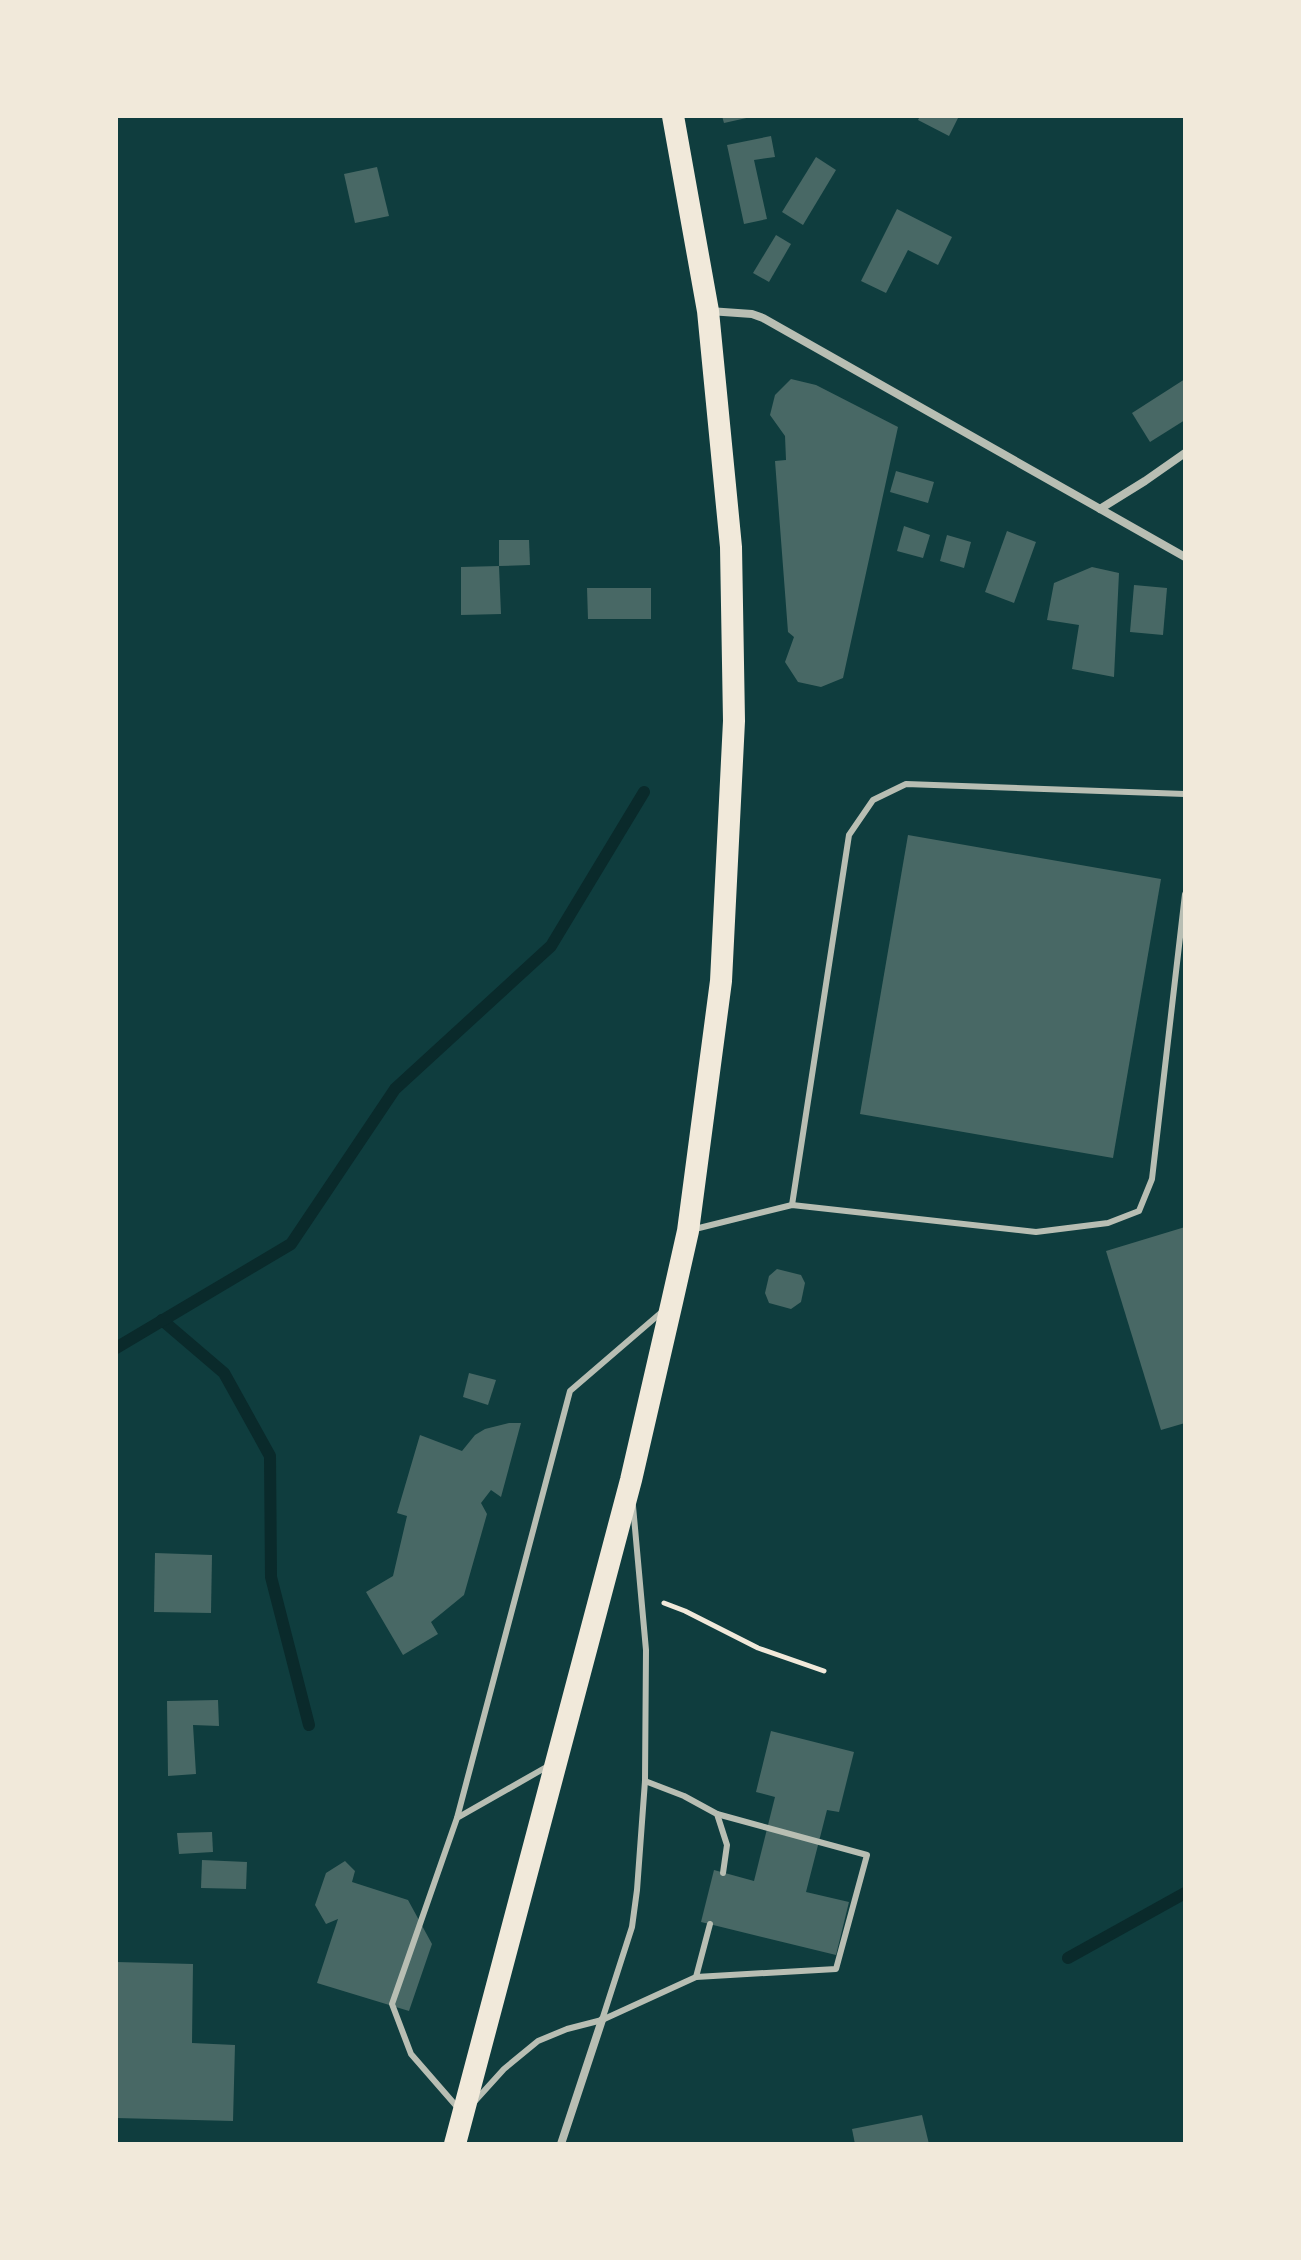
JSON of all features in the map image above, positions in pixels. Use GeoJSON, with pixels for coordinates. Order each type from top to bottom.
{"type":"FeatureCollection","features":[{"type":"Feature","properties":{"kind":"highway"},"geometry":{"type":"LineString","coordinates":[[455,2144],[631,1480],[672,1302],[688,1231],[721,981],[734,721],[731,547],[708,311],[673,116]]}},
{"type":"Feature","properties":{"kind":"street"},"geometry":{"type":"LineString","coordinates":[[708,311],[752,314],[763,318],[1185,557]]}},
{"type":"Feature","properties":{"kind":"street"},"geometry":{"type":"LineString","coordinates":[[1100,509],[1185,453]]}},
{"type":"Feature","properties":{"kind":"street"},"geometry":{"type":"LineString","coordinates":[[561,2144],[602,2020]]}},
{"type":"Feature","properties":{"kind":"lane"},"geometry":{"type":"LineString","coordinates":[[792,1205],[849,835],[873,800],[906,784],[1185,794]]}},
{"type":"Feature","properties":{"kind":"lane"},"geometry":{"type":"LineString","coordinates":[[688,1231],[792,1205],[1036,1232],[1108,1223],[1139,1211],[1152,1179],[1185,894]]}},
{"type":"Feature","properties":{"kind":"lane"},"geometry":{"type":"LineString","coordinates":[[645,1781],[684,1796],[717,1814],[867,1855],[836,1969],[696,1977],[602,2020],[538,2041],[504,2069],[464,2115],[411,2054],[392,2004],[457,1818],[570,1391],[672,1302]]}},
{"type":"Feature","properties":{"kind":"lane"},"geometry":{"type":"LineString","coordinates":[[602,2020],[632,1927],[645,1781],[646,1650],[631,1480]]}},
{"type":"Feature","properties":{"kind":"lane"},"geometry":{"type":"LineString","coordinates":[[457,1818],[558,1761]]}},
{"type":"Feature","properties":{"kind":"lane"},"geometry":{"type":"LineString","coordinates":[[717,1814],[727,1845],[723,1873]]}},
{"type":"Feature","properties":{"kind":"lane"},"geometry":{"type":"LineString","coordinates":[[696,1977],[710,1924]]}},
{"type":"Feature","properties":{"kind":"path"},"geometry":{"type":"LineString","coordinates":[[641,1594],[685,1611],[758,1648],[824,1671]]}},
{"type":"Feature","properties":{"kind":"building"},"geometry":{"type":"Polygon","coordinates":[[[722,116],[751,116],[751,117],[724,123],[722,116]]]}},
{"type":"Feature","properties":{"kind":"building"},"geometry":{"type":"Polygon","coordinates":[[[920,116],[959,116],[949,136],[918,120],[920,116]]]}},
{"type":"Feature","properties":{"kind":"building"},"geometry":{"type":"Polygon","coordinates":[[[771,136],[775,157],[754,160],[767,219],[744,224],[727,145],[771,136]]]}},
{"type":"Feature","properties":{"kind":"building"},"geometry":{"type":"Polygon","coordinates":[[[816,157],[836,170],[803,225],[782,212],[816,157]]]}},
{"type":"Feature","properties":{"kind":"building"},"geometry":{"type":"Polygon","coordinates":[[[377,167],[389,216],[355,223],[344,174],[377,167]]]}},
{"type":"Feature","properties":{"kind":"building"},"geometry":{"type":"Polygon","coordinates":[[[897,209],[952,237],[938,265],[908,250],[886,293],[861,281],[897,209]]]}},
{"type":"Feature","properties":{"kind":"building"},"geometry":{"type":"Polygon","coordinates":[[[776,235],[791,244],[769,282],[753,273],[776,235]]]}},
{"type":"Feature","properties":{"kind":"building"},"geometry":{"type":"Polygon","coordinates":[[[791,379],[816,385],[898,427],[843,678],[821,687],[798,682],[785,662],[794,637],[788,632],[775,461],[786,460],[785,436],[770,415],[775,395],[791,379]]]}},
{"type":"Feature","properties":{"kind":"building"},"geometry":{"type":"Polygon","coordinates":[[[1185,379],[1185,420],[1150,442],[1132,413],[1185,379]]]}},
{"type":"Feature","properties":{"kind":"building"},"geometry":{"type":"Polygon","coordinates":[[[896,471],[934,482],[928,503],[890,492],[896,471]]]}},
{"type":"Feature","properties":{"kind":"building"},"geometry":{"type":"Polygon","coordinates":[[[904,526],[930,535],[923,558],[897,551],[904,526]]]}},
{"type":"Feature","properties":{"kind":"building"},"geometry":{"type":"Polygon","coordinates":[[[1007,531],[1036,542],[1014,603],[985,592],[1007,531]]]}},
{"type":"Feature","properties":{"kind":"building"},"geometry":{"type":"Polygon","coordinates":[[[947,535],[971,542],[964,568],[940,561],[947,535]]]}},
{"type":"Feature","properties":{"kind":"building"},"geometry":{"type":"Polygon","coordinates":[[[499,540],[529,540],[530,565],[499,566],[499,540]]]}},
{"type":"Feature","properties":{"kind":"building"},"geometry":{"type":"Polygon","coordinates":[[[499,566],[501,614],[461,615],[461,567],[499,566]]]}},
{"type":"Feature","properties":{"kind":"building"},"geometry":{"type":"Polygon","coordinates":[[[1092,567],[1119,573],[1114,677],[1072,669],[1079,625],[1047,620],[1054,583],[1092,567]]]}},
{"type":"Feature","properties":{"kind":"building"},"geometry":{"type":"Polygon","coordinates":[[[1134,585],[1167,588],[1163,635],[1130,632],[1134,585]]]}},
{"type":"Feature","properties":{"kind":"building"},"geometry":{"type":"Polygon","coordinates":[[[587,588],[651,588],[651,619],[588,619],[587,588]]]}},
{"type":"Feature","properties":{"kind":"building"},"geometry":{"type":"Polygon","coordinates":[[[908,835],[1161,879],[1113,1158],[860,1114],[908,835]]]}},
{"type":"Feature","properties":{"kind":"building"},"geometry":{"type":"Polygon","coordinates":[[[1185,1227],[1185,1423],[1161,1430],[1106,1251],[1185,1227]]]}},
{"type":"Feature","properties":{"kind":"building"},"geometry":{"type":"Polygon","coordinates":[[[777,1269],[801,1275],[805,1283],[801,1302],[791,1309],[769,1303],[765,1293],[769,1276],[777,1269]]]}},
{"type":"Feature","properties":{"kind":"building"},"geometry":{"type":"Polygon","coordinates":[[[469,1373],[496,1380],[488,1405],[463,1397],[469,1373]]]}},
{"type":"Feature","properties":{"kind":"building"},"geometry":{"type":"Polygon","coordinates":[[[521,1423],[501,1497],[491,1490],[481,1503],[487,1514],[464,1595],[431,1622],[438,1634],[403,1655],[366,1592],[393,1576],[407,1516],[397,1513],[420,1435],[462,1451],[475,1435],[485,1429],[521,1423]]]}},
{"type":"Feature","properties":{"kind":"building"},"geometry":{"type":"Polygon","coordinates":[[[155,1553],[212,1555],[211,1613],[154,1612],[155,1553]]]}},
{"type":"Feature","properties":{"kind":"building"},"geometry":{"type":"Polygon","coordinates":[[[218,1700],[219,1726],[193,1725],[196,1774],[168,1776],[167,1701],[218,1700]]]}},
{"type":"Feature","properties":{"kind":"building"},"geometry":{"type":"Polygon","coordinates":[[[771,1731],[854,1752],[839,1812],[827,1810],[806,1892],[849,1902],[836,1955],[701,1922],[714,1870],[754,1881],[775,1797],[756,1792],[771,1731]]]}},
{"type":"Feature","properties":{"kind":"building"},"geometry":{"type":"Polygon","coordinates":[[[212,1832],[213,1852],[179,1854],[177,1833],[212,1832]]]}},
{"type":"Feature","properties":{"kind":"building"},"geometry":{"type":"Polygon","coordinates":[[[202,1860],[247,1862],[246,1889],[201,1888],[202,1860]]]}},
{"type":"Feature","properties":{"kind":"building"},"geometry":{"type":"Polygon","coordinates":[[[345,1861],[355,1871],[352,1882],[408,1900],[432,1944],[409,2011],[317,1983],[338,1919],[326,1924],[315,1905],[326,1873],[345,1861]]]}},
{"type":"Feature","properties":{"kind":"building"},"geometry":{"type":"Polygon","coordinates":[[[116,1962],[193,1964],[192,2043],[235,2045],[233,2121],[116,2118],[116,1962]]]}},
{"type":"Feature","properties":{"kind":"building"},"geometry":{"type":"Polygon","coordinates":[[[922,2115],[929,2144],[855,2144],[852,2129],[922,2115]]]}},
{"type":"Feature","properties":{"kind":"waterway"},"geometry":{"type":"LineString","coordinates":[[116,1348],[291,1244],[395,1089],[551,946],[644,792]]}},
{"type":"Feature","properties":{"kind":"waterway"},"geometry":{"type":"LineString","coordinates":[[162,1320],[224,1373],[270,1456],[271,1577],[309,1725]]}},
{"type":"Feature","properties":{"kind":"waterway"},"geometry":{"type":"LineString","coordinates":[[1068,1958],[1185,1893]]}}]}
